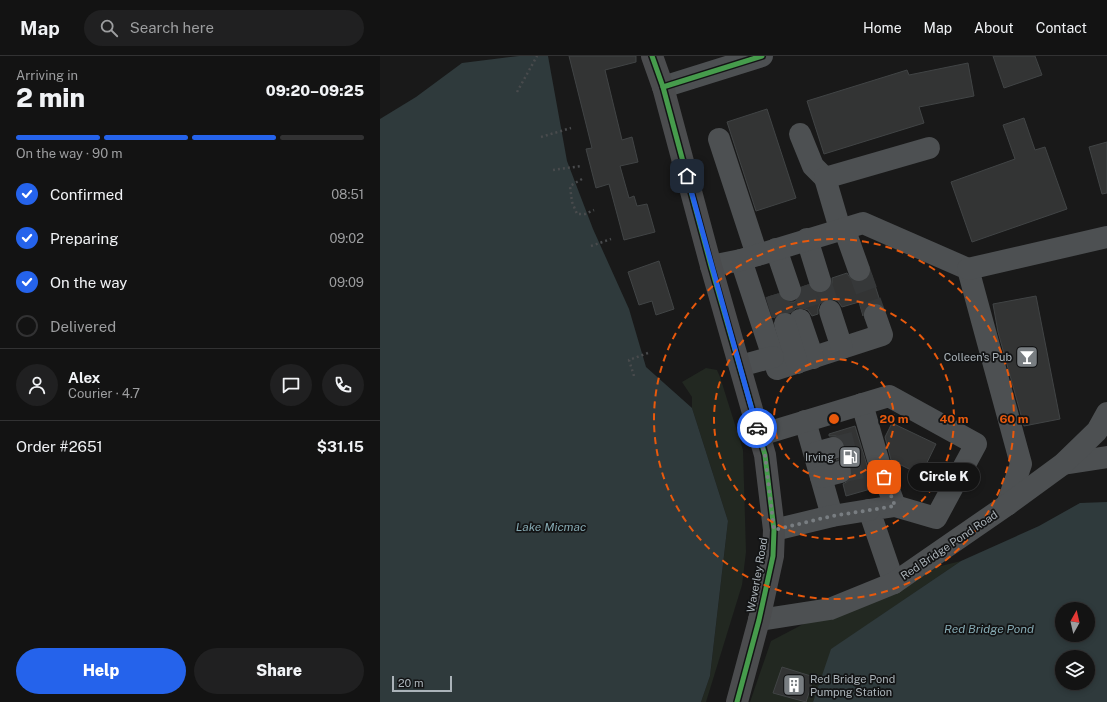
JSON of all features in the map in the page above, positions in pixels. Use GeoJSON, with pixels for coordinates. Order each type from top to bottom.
{"type":"FeatureCollection","features":[{"type":"Feature","properties":{"kind":"main road","name":"Waverley Road"},"geometry":{"type":"LineString","coordinates":[[652,56],[663,87],[711,266],[765,455],[774,530],[773,556],[759,620],[737,702]]}},
{"type":"Feature","properties":{"kind":"street"},"geometry":{"type":"LineString","coordinates":[[663,87],[762,56]]}},
{"type":"Feature","properties":{"kind":"street"},"geometry":{"type":"LineString","coordinates":[[800,134],[813,166],[825,178],[842,228],[859,270]]}},
{"type":"Feature","properties":{"kind":"street"},"geometry":{"type":"LineString","coordinates":[[719,139],[772,250],[797,288],[772,250]]}},
{"type":"Feature","properties":{"kind":"street"},"geometry":{"type":"LineString","coordinates":[[825,178],[929,148]]}},
{"type":"Feature","properties":{"kind":"street"},"geometry":{"type":"LineString","coordinates":[[711,266],[864,223],[968,270],[1107,237]]}},
{"type":"Feature","properties":{"kind":"street"},"geometry":{"type":"LineString","coordinates":[[772,250],[805,358]]}},
{"type":"Feature","properties":{"kind":"street"},"geometry":{"type":"LineString","coordinates":[[968,270],[1021,464],[1007,505]]}},
{"type":"Feature","properties":{"kind":"street"},"geometry":{"type":"LineString","coordinates":[[740,366],[805,358],[882,335],[875,315]]}},
{"type":"Feature","properties":{"kind":"street"},"geometry":{"type":"LineString","coordinates":[[805,358],[807,318],[805,358]]}},
{"type":"Feature","properties":{"kind":"street"},"geometry":{"type":"LineString","coordinates":[[760,435],[888,396],[976,444],[936,518],[895,506],[832,516],[774,530]]}},
{"type":"Feature","properties":{"kind":"street"},"geometry":{"type":"LineString","coordinates":[[862,404],[866,439],[873,464],[895,506]]}},
{"type":"Feature","properties":{"kind":"street","name":"Red Bridge Pond Road"},"geometry":{"type":"LineString","coordinates":[[759,620],[830,609],[894,583],[1007,505],[1063,464],[1097,431],[1107,413]]}},
{"type":"Feature","properties":{"kind":"street"},"geometry":{"type":"LineString","coordinates":[[805,421],[824,450],[831,475],[832,516]]}},
{"type":"Feature","properties":{"kind":"street"},"geometry":{"type":"LineString","coordinates":[[1063,464],[1107,456]]}},
{"type":"Feature","properties":{"kind":"street"},"geometry":{"type":"LineString","coordinates":[[869,510],[894,583]]}},
{"type":"Feature","properties":{"kind":"path"},"geometry":{"type":"LineString","coordinates":[[517,92],[537,56]]}},
{"type":"Feature","properties":{"kind":"path"},"geometry":{"type":"LineString","coordinates":[[541,137],[571,128]]}},
{"type":"Feature","properties":{"kind":"path"},"geometry":{"type":"LineString","coordinates":[[553,170],[581,166]]}},
{"type":"Feature","properties":{"kind":"path"},"geometry":{"type":"LineString","coordinates":[[582,180],[570,186],[572,202],[577,214],[585,214],[594,210]]}},
{"type":"Feature","properties":{"kind":"path"},"geometry":{"type":"LineString","coordinates":[[591,246],[611,239]]}},
{"type":"Feature","properties":{"kind":"path"},"geometry":{"type":"LineString","coordinates":[[634,376],[629,360],[648,353]]}},
{"type":"Feature","properties":{"kind":"shaded area"},"geometry":{"type":"Polygon","coordinates":[[[706,368],[717,370],[743,450],[746,552],[742,585],[706,702],[701,702],[710,676],[728,521],[692,408],[692,397],[682,382],[706,368]]]}},
{"type":"Feature","properties":{"kind":"shaded area"},"geometry":{"type":"Polygon","coordinates":[[[961,561],[832,649],[813,702],[750,702],[771,641],[811,620],[933,568],[961,561]]]}},
{"type":"Feature","properties":{"kind":"water","name":"Lake Micmac"},"geometry":{"type":"Polygon","coordinates":[[[519,56],[548,56],[567,161],[593,229],[629,309],[646,367],[692,408],[728,521],[710,676],[701,702],[380,702],[380,119],[416,97],[462,63],[519,56]]]}},
{"type":"Feature","properties":{"kind":"water","name":"Red Bridge Pond"},"geometry":{"type":"Polygon","coordinates":[[[1107,502],[1107,702],[813,702],[831,649],[961,561],[1039,526],[1080,503],[1107,502]]]}},
{"type":"Feature","properties":{"kind":"building"},"geometry":{"type":"Polygon","coordinates":[[[569,56],[636,56],[636,62],[605,70],[622,140],[632,137],[638,162],[620,166],[629,198],[634,196],[637,206],[647,204],[655,232],[624,240],[609,184],[596,188],[586,149],[592,148],[569,56]]]}},
{"type":"Feature","properties":{"kind":"building"},"geometry":{"type":"Polygon","coordinates":[[[993,56],[1035,56],[1042,75],[1004,88],[993,56]]]}},
{"type":"Feature","properties":{"kind":"building"},"geometry":{"type":"Polygon","coordinates":[[[968,63],[974,96],[919,107],[924,123],[824,154],[807,101],[907,70],[909,75],[968,63]]]}},
{"type":"Feature","properties":{"kind":"building"},"geometry":{"type":"Polygon","coordinates":[[[767,109],[796,198],[756,211],[727,122],[767,109]]]}},
{"type":"Feature","properties":{"kind":"building"},"geometry":{"type":"Polygon","coordinates":[[[1024,118],[1035,150],[1045,147],[1067,209],[972,242],[951,182],[1015,159],[1003,125],[1024,118]]]}},
{"type":"Feature","properties":{"kind":"building"},"geometry":{"type":"Polygon","coordinates":[[[1107,142],[1107,193],[1102,194],[1089,147],[1107,142]]]}},
{"type":"Feature","properties":{"kind":"building"},"geometry":{"type":"Polygon","coordinates":[[[659,261],[674,309],[656,315],[652,301],[639,305],[628,272],[659,261]]]}},
{"type":"Feature","properties":{"kind":"building"},"geometry":{"type":"Polygon","coordinates":[[[847,273],[851,279],[857,282],[864,282],[871,273],[881,304],[871,303],[865,307],[863,316],[859,302],[842,307],[838,301],[827,299],[820,303],[818,314],[812,316],[808,310],[796,308],[790,313],[781,312],[774,318],[768,297],[778,294],[782,300],[794,302],[800,298],[802,287],[808,285],[812,290],[818,293],[823,293],[829,289],[832,283],[832,278],[847,273]]]}},
{"type":"Feature","properties":{"kind":"building"},"geometry":{"type":"Polygon","coordinates":[[[1036,296],[1060,419],[1024,426],[998,332],[993,304],[1036,296]]]}},
{"type":"Feature","properties":{"kind":"building"},"geometry":{"type":"Polygon","coordinates":[[[892,423],[936,444],[921,475],[891,460],[885,437],[892,423]]]}},
{"type":"Feature","properties":{"kind":"building","name":"Irving"},"geometry":{"type":"Polygon","coordinates":[[[855,426],[874,488],[846,496],[843,484],[852,476],[852,468],[844,460],[836,460],[842,457],[845,451],[845,444],[841,439],[836,436],[829,436],[829,434],[855,426]]]}},
{"type":"Feature","properties":{"kind":"building","name":"Red Bridge Pond Pumpng Station"},"geometry":{"type":"Polygon","coordinates":[[[782,667],[814,677],[806,702],[773,693],[782,667]]]}},
{"type":"Feature","properties":{"kind":"tunnel"},"geometry":{"type":"LineString","coordinates":[[859,270],[875,315]]}},
{"type":"Feature","properties":{"kind":"tunnel"},"geometry":{"type":"LineString","coordinates":[[820,281],[830,311]]}},
{"type":"Feature","properties":{"kind":"tunnel"},"geometry":{"type":"LineString","coordinates":[[803,286],[813,316]]}},
{"type":"Feature","properties":{"kind":"tunnel"},"geometry":{"type":"LineString","coordinates":[[776,294],[785,324]]}},
{"type":"Feature","properties":{"kind":"tunnel"},"geometry":{"type":"LineString","coordinates":[[833,448],[861,441]]}},
{"type":"Feature","properties":{"kind":"tunnel"},"geometry":{"type":"LineString","coordinates":[[840,472],[868,466]]}},
{"type":"Feature","properties":{"kind":"cycle path"},"geometry":{"type":"LineString","coordinates":[[652,56],[663,87],[711,266],[765,455],[774,530],[773,556],[759,620],[737,702]]}},
{"type":"Feature","properties":{"kind":"cycle path"},"geometry":{"type":"LineString","coordinates":[[663,87],[762,56]]}},
{"type":"Feature","properties":{"kind":"way so far"},"geometry":{"type":"LineString","coordinates":[[757,428],[765,455],[774,530],[832,516],[895,506],[884,477]]}},
{"type":"Feature","properties":{"kind":"place","name":"Colleen's Pub"},"geometry":{"type":"Point","coordinates":[1027,357]}},
{"type":"Feature","properties":{"kind":"place","name":"Irving"},"geometry":{"type":"Point","coordinates":[850,457]}},
{"type":"Feature","properties":{"kind":"place","name":"Circle K"},"geometry":{"type":"Point","coordinates":[884,477]}},
{"type":"Feature","properties":{"kind":"place","name":"Red Bridge Pond Pumpng Station"},"geometry":{"type":"Point","coordinates":[794,685]}},
{"type":"Feature","properties":{"kind":"route"},"geometry":{"type":"LineString","coordinates":[[687,176],[757,428]]}}]}
